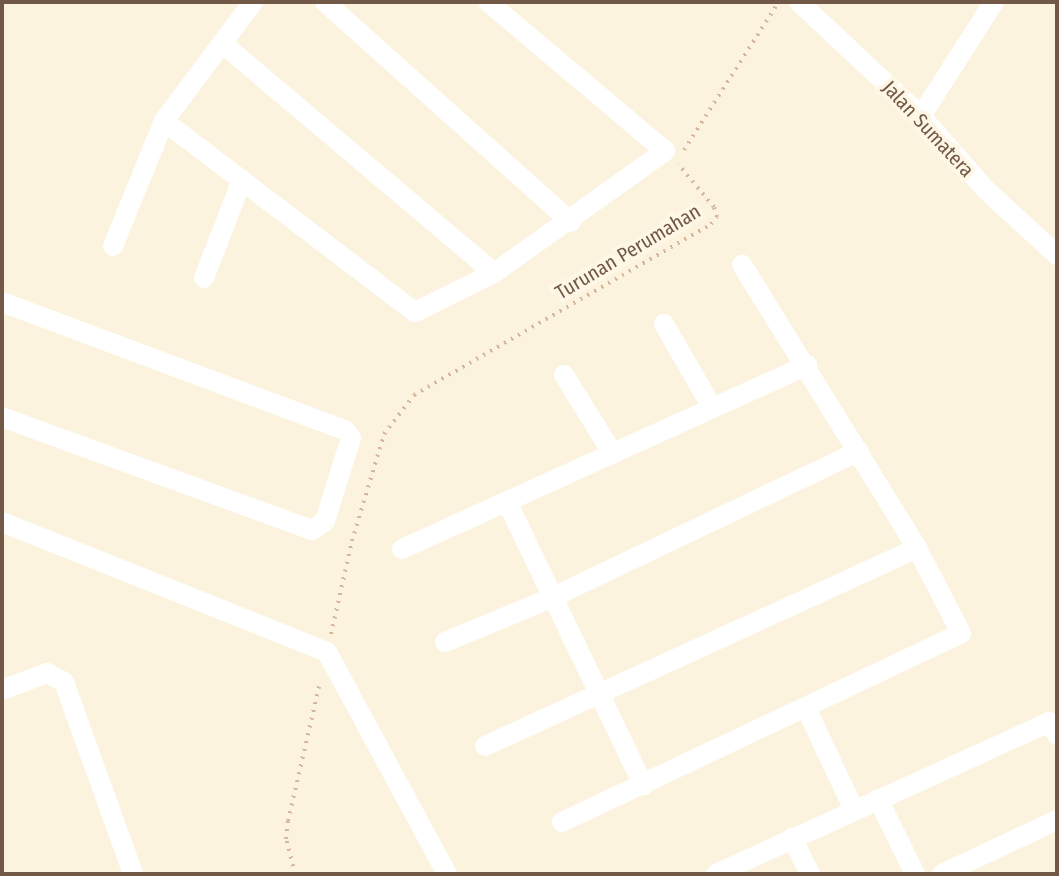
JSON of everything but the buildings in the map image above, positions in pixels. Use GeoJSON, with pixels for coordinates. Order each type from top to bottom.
{"type":"FeatureCollection","features":[{"type":"Feature","properties":{"kind":"street"},"geometry":{"type":"LineString","coordinates":[[113,246],[164,121],[253,2]]}},
{"type":"Feature","properties":{"kind":"street"},"geometry":{"type":"LineString","coordinates":[[325,2],[571,222]]}},
{"type":"Feature","properties":{"kind":"street"},"geometry":{"type":"LineString","coordinates":[[164,121],[415,312],[494,273],[571,222],[665,151],[488,2]]}},
{"type":"Feature","properties":{"kind":"street","name":"Jalan Sumatera"},"geometry":{"type":"LineString","coordinates":[[799,2],[921,116],[986,190],[1057,255]]}},
{"type":"Feature","properties":{"kind":"street"},"geometry":{"type":"LineString","coordinates":[[921,116],[994,2]]}},
{"type":"Feature","properties":{"kind":"street"},"geometry":{"type":"LineString","coordinates":[[222,43],[494,273]]}},
{"type":"Feature","properties":{"kind":"street"},"geometry":{"type":"LineString","coordinates":[[204,278],[242,180]]}},
{"type":"Feature","properties":{"kind":"street"},"geometry":{"type":"LineString","coordinates":[[562,822],[807,710],[961,633],[917,548],[807,365],[742,265]]}},
{"type":"Feature","properties":{"kind":"street"},"geometry":{"type":"LineString","coordinates":[[2,302],[345,430],[351,438],[325,521],[312,530],[2,417]]}},
{"type":"Feature","properties":{"kind":"street"},"geometry":{"type":"LineString","coordinates":[[664,324],[712,407]]}},
{"type":"Feature","properties":{"kind":"street"},"geometry":{"type":"LineString","coordinates":[[402,549],[508,504],[807,365]]}},
{"type":"Feature","properties":{"kind":"street"},"geometry":{"type":"LineString","coordinates":[[564,375],[613,454]]}},
{"type":"Feature","properties":{"kind":"street"},"geometry":{"type":"LineString","coordinates":[[445,642],[551,598],[859,451]]}},
{"type":"Feature","properties":{"kind":"street"},"geometry":{"type":"LineString","coordinates":[[508,504],[595,695],[643,785]]}},
{"type":"Feature","properties":{"kind":"street"},"geometry":{"type":"LineString","coordinates":[[2,522],[327,652],[447,874]]}},
{"type":"Feature","properties":{"kind":"street"},"geometry":{"type":"LineString","coordinates":[[485,746],[917,548]]}},
{"type":"Feature","properties":{"kind":"street"},"geometry":{"type":"LineString","coordinates":[[2,690],[47,673],[64,682],[133,874]]}},
{"type":"Feature","properties":{"kind":"street"},"geometry":{"type":"LineString","coordinates":[[807,710],[854,810]]}},
{"type":"Feature","properties":{"kind":"street"},"geometry":{"type":"LineString","coordinates":[[716,874],[1049,722],[1057,735]]}},
{"type":"Feature","properties":{"kind":"street"},"geometry":{"type":"LineString","coordinates":[[878,799],[915,874]]}},
{"type":"Feature","properties":{"kind":"street"},"geometry":{"type":"LineString","coordinates":[[942,874],[1057,820]]}},
{"type":"Feature","properties":{"kind":"street"},"geometry":{"type":"LineString","coordinates":[[792,838],[810,874]]}},
{"type":"Feature","properties":{"kind":"path","name":"Turunan Perumahan"},"geometry":{"type":"LineString","coordinates":[[327,652],[352,541],[384,434],[414,395],[711,224],[717,217],[714,207],[676,162],[779,2]]}},
{"type":"Feature","properties":{"kind":"path"},"geometry":{"type":"LineString","coordinates":[[295,874],[286,839],[288,821],[327,652]]}}]}
